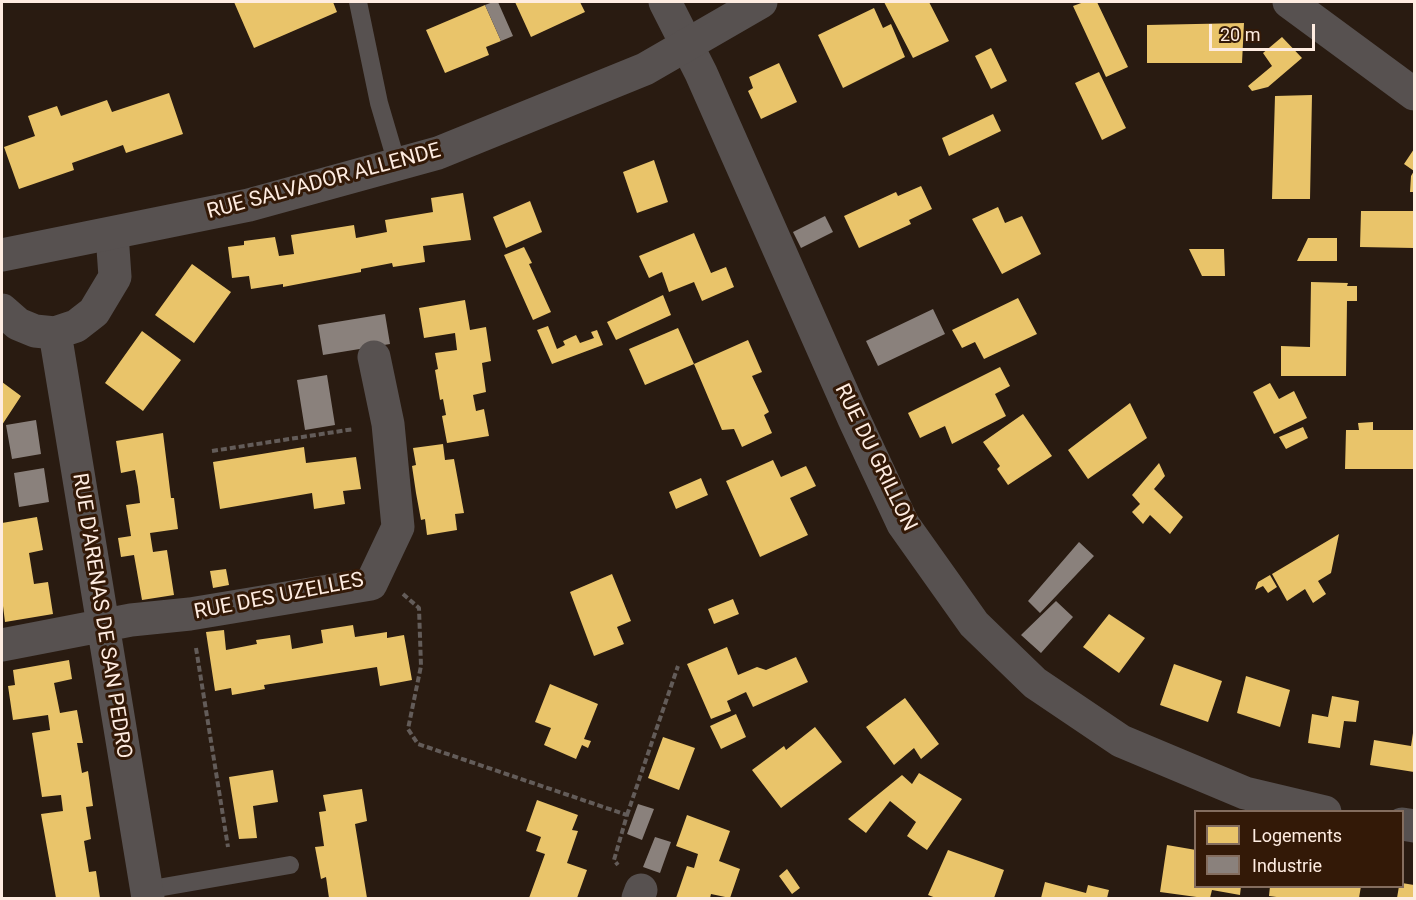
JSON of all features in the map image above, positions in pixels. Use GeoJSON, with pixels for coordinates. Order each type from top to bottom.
{"type":"FeatureCollection","features":[{"type":"Feature","properties":{"kind":"street","name":"RUE DU GRILLON"},"geometry":{"type":"LineString","coordinates":[[665,2],[687,45],[903,524],[974,624],[1035,683],[1121,741],[1245,794],[1315,810]]}},
{"type":"Feature","properties":{"kind":"street","name":"RUE SALVADOR ALLENDE"},"geometry":{"type":"LineString","coordinates":[[2,255],[259,203],[438,153],[645,69],[761,2]]}},
{"type":"Feature","properties":{"kind":"street"},"geometry":{"type":"LineString","coordinates":[[1289,2],[1409,80]]}},
{"type":"Feature","properties":{"kind":"street"},"geometry":{"type":"LineString","coordinates":[[2,310],[18,324],[35,331],[55,333],[76,326],[94,312],[115,278],[112,234]]}},
{"type":"Feature","properties":{"kind":"street","name":"RUE D'ARENAS DE SAN PEDRO"},"geometry":{"type":"LineString","coordinates":[[55,333],[101,627],[147,894]]}},
{"type":"Feature","properties":{"kind":"street","name":"RUE DES UZELLES"},"geometry":{"type":"LineString","coordinates":[[2,645],[371,584],[398,527],[388,424],[374,357]]}},
{"type":"Feature","properties":{"kind":"lane"},"geometry":{"type":"LineString","coordinates":[[358,2],[379,104],[397,164]]}},
{"type":"Feature","properties":{"kind":"lane"},"geometry":{"type":"LineString","coordinates":[[147,894],[290,865]]}},
{"type":"Feature","properties":{"kind":"path"},"geometry":{"type":"LineString","coordinates":[[212,451],[388,424]]}},
{"type":"Feature","properties":{"kind":"path"},"geometry":{"type":"LineString","coordinates":[[371,584],[404,594],[419,608],[421,666],[409,712],[408,729],[418,744],[627,815]]}},
{"type":"Feature","properties":{"kind":"path"},"geometry":{"type":"LineString","coordinates":[[190,614],[233,875]]}},
{"type":"Feature","properties":{"kind":"path"},"geometry":{"type":"LineString","coordinates":[[640,895],[614,860],[678,666]]}},
{"type":"Feature","properties":{"kind":"building: Logements"},"geometry":{"type":"Polygon","coordinates":[[[234,2],[333,2],[337,12],[254,48],[234,2]]]}},
{"type":"Feature","properties":{"kind":"building: Logements"},"geometry":{"type":"Polygon","coordinates":[[[515,2],[580,2],[585,12],[531,37],[515,2]]]}},
{"type":"Feature","properties":{"kind":"building: Logements"},"geometry":{"type":"Polygon","coordinates":[[[884,2],[929,2],[949,41],[913,58],[884,2]]]}},
{"type":"Feature","properties":{"kind":"building: Logements"},"geometry":{"type":"Polygon","coordinates":[[[1084,2],[1097,2],[1128,67],[1106,77],[1073,6],[1084,2]]]}},
{"type":"Feature","properties":{"kind":"building: Logements"},"geometry":{"type":"Polygon","coordinates":[[[485,5],[501,41],[486,47],[489,55],[445,73],[426,30],[485,5]]]}},
{"type":"Feature","properties":{"kind":"building: Logements"},"geometry":{"type":"Polygon","coordinates":[[[874,8],[883,28],[891,24],[905,57],[843,88],[818,35],[874,8]]]}},
{"type":"Feature","properties":{"kind":"building: Logements"},"geometry":{"type":"Polygon","coordinates":[[[1244,23],[1242,63],[1147,63],[1147,25],[1244,23]]]}},
{"type":"Feature","properties":{"kind":"building: Logements"},"geometry":{"type":"Polygon","coordinates":[[[1282,37],[1302,58],[1268,87],[1252,91],[1248,86],[1272,66],[1263,53],[1282,37]]]}},
{"type":"Feature","properties":{"kind":"building: Logements"},"geometry":{"type":"Polygon","coordinates":[[[991,48],[1007,81],[991,89],[975,56],[991,48]]]}},
{"type":"Feature","properties":{"kind":"building: Logements"},"geometry":{"type":"Polygon","coordinates":[[[779,63],[797,102],[761,119],[748,91],[753,88],[749,77],[779,63]]]}},
{"type":"Feature","properties":{"kind":"building: Logements"},"geometry":{"type":"Polygon","coordinates":[[[1099,72],[1126,128],[1102,140],[1075,83],[1099,72]]]}},
{"type":"Feature","properties":{"kind":"building: Logements"},"geometry":{"type":"Polygon","coordinates":[[[169,93],[183,134],[126,153],[123,145],[72,163],[74,170],[19,189],[4,147],[35,136],[28,116],[57,106],[61,116],[107,100],[112,112],[169,93]]]}},
{"type":"Feature","properties":{"kind":"building: Logements"},"geometry":{"type":"Polygon","coordinates":[[[1312,95],[1310,199],[1272,199],[1275,96],[1312,95]]]}},
{"type":"Feature","properties":{"kind":"building: Logements"},"geometry":{"type":"Polygon","coordinates":[[[993,114],[1001,131],[949,156],[942,138],[993,114]]]}},
{"type":"Feature","properties":{"kind":"building: Logements"},"geometry":{"type":"Polygon","coordinates":[[[1414,149],[1414,171],[1404,164],[1414,149]]]}},
{"type":"Feature","properties":{"kind":"building: Logements"},"geometry":{"type":"Polygon","coordinates":[[[654,160],[668,202],[637,213],[623,172],[654,160]]]}},
{"type":"Feature","properties":{"kind":"building: Logements"},"geometry":{"type":"Polygon","coordinates":[[[1414,171],[1414,192],[1410,192],[1411,176],[1414,171]]]}},
{"type":"Feature","properties":{"kind":"building: Logements"},"geometry":{"type":"Polygon","coordinates":[[[921,186],[932,209],[909,220],[911,224],[859,248],[844,216],[896,192],[898,196],[921,186]]]}},
{"type":"Feature","properties":{"kind":"building: Logements"},"geometry":{"type":"Polygon","coordinates":[[[463,193],[471,240],[423,246],[425,262],[393,267],[392,263],[361,269],[361,272],[283,287],[283,284],[251,289],[249,276],[232,278],[228,247],[244,245],[244,241],[275,237],[279,256],[294,254],[291,235],[354,225],[356,238],[387,232],[385,220],[433,212],[431,198],[463,193]]]}},
{"type":"Feature","properties":{"kind":"building: Logements"},"geometry":{"type":"Polygon","coordinates":[[[530,201],[542,232],[506,248],[493,217],[530,201]]]}},
{"type":"Feature","properties":{"kind":"building: Logements"},"geometry":{"type":"Polygon","coordinates":[[[998,207],[1005,223],[1022,216],[1041,254],[1002,274],[972,219],[998,207]]]}},
{"type":"Feature","properties":{"kind":"building: Logements"},"geometry":{"type":"Polygon","coordinates":[[[1361,211],[1414,211],[1414,248],[1360,247],[1361,211]]]}},
{"type":"Feature","properties":{"kind":"building: Logements"},"geometry":{"type":"Polygon","coordinates":[[[694,233],[711,273],[726,267],[734,287],[702,301],[694,282],[669,292],[662,272],[649,278],[639,256],[694,233]]]}},
{"type":"Feature","properties":{"kind":"building: Logements"},"geometry":{"type":"Polygon","coordinates":[[[1308,238],[1337,238],[1337,261],[1297,261],[1308,238]]]}},
{"type":"Feature","properties":{"kind":"building: Logements"},"geometry":{"type":"Polygon","coordinates":[[[524,247],[532,263],[529,264],[551,312],[533,320],[504,255],[524,247]]]}},
{"type":"Feature","properties":{"kind":"building: Logements"},"geometry":{"type":"Polygon","coordinates":[[[1189,249],[1224,249],[1225,276],[1202,276],[1189,249]]]}},
{"type":"Feature","properties":{"kind":"building: Logements"},"geometry":{"type":"Polygon","coordinates":[[[192,264],[231,292],[194,343],[155,315],[192,264]]]}},
{"type":"Feature","properties":{"kind":"building: Logements"},"geometry":{"type":"Polygon","coordinates":[[[1311,282],[1348,283],[1347,286],[1357,286],[1357,301],[1347,301],[1346,376],[1281,376],[1281,346],[1310,347],[1311,282]]]}},
{"type":"Feature","properties":{"kind":"building: Logements"},"geometry":{"type":"Polygon","coordinates":[[[663,295],[671,315],[616,340],[607,322],[663,295]]]}},
{"type":"Feature","properties":{"kind":"building: Logements"},"geometry":{"type":"Polygon","coordinates":[[[1018,298],[1037,334],[984,359],[975,342],[962,348],[952,330],[1018,298]]]}},
{"type":"Feature","properties":{"kind":"building: Logements"},"geometry":{"type":"Polygon","coordinates":[[[465,300],[470,330],[486,327],[491,361],[482,363],[486,392],[473,395],[476,411],[484,409],[489,436],[447,443],[442,416],[446,415],[443,399],[440,400],[435,353],[457,350],[455,333],[424,338],[419,308],[465,300]]]}},
{"type":"Feature","properties":{"kind":"building: Logements"},"geometry":{"type":"Polygon","coordinates":[[[548,326],[557,349],[565,345],[563,341],[576,335],[580,343],[594,338],[591,332],[597,330],[603,345],[552,364],[537,330],[548,326]]]}},
{"type":"Feature","properties":{"kind":"building: Logements"},"geometry":{"type":"Polygon","coordinates":[[[678,328],[694,364],[645,385],[629,349],[678,328]]]}},
{"type":"Feature","properties":{"kind":"building: Logements"},"geometry":{"type":"Polygon","coordinates":[[[142,331],[181,360],[143,411],[105,383],[142,331]]]}},
{"type":"Feature","properties":{"kind":"building: Logements"},"geometry":{"type":"Polygon","coordinates":[[[748,340],[762,372],[752,376],[769,412],[764,415],[772,433],[742,447],[734,429],[722,430],[694,364],[748,340]]]}},
{"type":"Feature","properties":{"kind":"building: Logements"},"geometry":{"type":"Polygon","coordinates":[[[1000,367],[1010,386],[995,394],[1006,416],[952,444],[945,426],[920,438],[908,413],[1000,367]]]}},
{"type":"Feature","properties":{"kind":"building: Logements"},"geometry":{"type":"Polygon","coordinates":[[[2,382],[21,396],[2,425],[2,382]]]}},
{"type":"Feature","properties":{"kind":"building: Logements"},"geometry":{"type":"Polygon","coordinates":[[[1270,383],[1279,399],[1294,391],[1307,418],[1274,434],[1253,392],[1270,383]]]}},
{"type":"Feature","properties":{"kind":"building: Logements"},"geometry":{"type":"Polygon","coordinates":[[[1130,403],[1147,438],[1088,479],[1068,450],[1130,403]]]}},
{"type":"Feature","properties":{"kind":"building: Logements"},"geometry":{"type":"Polygon","coordinates":[[[1023,414],[1052,456],[1008,485],[997,469],[1000,466],[983,442],[1023,414]]]}},
{"type":"Feature","properties":{"kind":"building: Logements"},"geometry":{"type":"Polygon","coordinates":[[[1373,422],[1373,430],[1414,430],[1414,469],[1345,469],[1346,430],[1359,430],[1358,423],[1373,422]]]}},
{"type":"Feature","properties":{"kind":"building: Logements"},"geometry":{"type":"Polygon","coordinates":[[[1303,427],[1308,438],[1286,449],[1279,437],[1303,427]]]}},
{"type":"Feature","properties":{"kind":"building: Logements"},"geometry":{"type":"Polygon","coordinates":[[[163,433],[171,498],[174,498],[178,529],[150,533],[153,552],[167,550],[174,595],[142,600],[134,555],[121,557],[118,538],[131,536],[126,505],[140,503],[138,487],[135,470],[121,473],[116,441],[163,433]]]}},
{"type":"Feature","properties":{"kind":"building: Logements"},"geometry":{"type":"Polygon","coordinates":[[[443,444],[445,460],[454,459],[464,513],[455,514],[457,530],[427,535],[425,519],[421,520],[416,493],[412,466],[416,465],[413,448],[443,444]]]}},
{"type":"Feature","properties":{"kind":"building: Logements"},"geometry":{"type":"Polygon","coordinates":[[[304,447],[306,463],[356,457],[361,489],[343,491],[345,504],[314,509],[312,493],[220,509],[213,462],[304,447]]]}},
{"type":"Feature","properties":{"kind":"building: Logements"},"geometry":{"type":"Polygon","coordinates":[[[773,460],[781,477],[806,466],[816,486],[790,498],[808,535],[760,557],[726,481],[773,460]]]}},
{"type":"Feature","properties":{"kind":"building: Logements"},"geometry":{"type":"Polygon","coordinates":[[[1159,463],[1165,476],[1154,489],[1183,517],[1170,534],[1150,515],[1143,524],[1132,512],[1140,504],[1132,495],[1159,463]]]}},
{"type":"Feature","properties":{"kind":"building: Logements"},"geometry":{"type":"Polygon","coordinates":[[[701,478],[708,495],[676,509],[669,492],[701,478]]]}},
{"type":"Feature","properties":{"kind":"building: Logements"},"geometry":{"type":"Polygon","coordinates":[[[37,517],[43,550],[29,553],[34,584],[48,582],[53,614],[5,622],[2,598],[2,523],[37,517]]]}},
{"type":"Feature","properties":{"kind":"building: Logements"},"geometry":{"type":"Polygon","coordinates":[[[1339,534],[1331,573],[1318,581],[1326,594],[1313,603],[1305,589],[1287,601],[1272,574],[1339,534]]]}},
{"type":"Feature","properties":{"kind":"building: Logements"},"geometry":{"type":"Polygon","coordinates":[[[226,569],[229,585],[213,588],[210,571],[226,569]]]}},
{"type":"Feature","properties":{"kind":"building: Logements"},"geometry":{"type":"Polygon","coordinates":[[[612,574],[631,621],[617,627],[624,644],[594,656],[570,592],[612,574]]]}},
{"type":"Feature","properties":{"kind":"building: Logements"},"geometry":{"type":"Polygon","coordinates":[[[1270,575],[1277,587],[1268,593],[1263,586],[1255,590],[1258,582],[1270,575]]]}},
{"type":"Feature","properties":{"kind":"building: Logements"},"geometry":{"type":"Polygon","coordinates":[[[733,599],[739,614],[714,624],[708,609],[733,599]]]}},
{"type":"Feature","properties":{"kind":"building: Logements"},"geometry":{"type":"Polygon","coordinates":[[[1109,614],[1145,638],[1119,673],[1083,647],[1109,614]]]}},
{"type":"Feature","properties":{"kind":"building: Logements"},"geometry":{"type":"Polygon","coordinates":[[[353,625],[355,637],[387,632],[387,638],[404,635],[412,680],[380,686],[377,667],[264,685],[265,689],[232,695],[231,688],[215,691],[206,632],[224,630],[226,650],[257,644],[256,640],[290,635],[292,649],[323,643],[321,630],[353,625]]]}},
{"type":"Feature","properties":{"kind":"building: Logements"},"geometry":{"type":"Polygon","coordinates":[[[727,647],[738,675],[757,667],[766,670],[796,657],[808,682],[753,707],[746,692],[727,701],[731,711],[711,719],[687,664],[727,647]]]}},
{"type":"Feature","properties":{"kind":"building: Logements"},"geometry":{"type":"Polygon","coordinates":[[[69,660],[72,679],[54,683],[60,713],[77,710],[83,743],[77,743],[82,773],[88,771],[93,806],[86,807],[91,839],[84,841],[89,872],[96,871],[100,898],[56,898],[41,814],[63,811],[61,795],[42,797],[32,733],[50,730],[48,715],[13,720],[8,686],[15,685],[13,670],[69,660]]]}},
{"type":"Feature","properties":{"kind":"building: Logements"},"geometry":{"type":"Polygon","coordinates":[[[1174,664],[1222,681],[1208,722],[1160,705],[1174,664]]]}},
{"type":"Feature","properties":{"kind":"building: Logements"},"geometry":{"type":"Polygon","coordinates":[[[1246,676],[1290,690],[1280,727],[1237,713],[1246,676]]]}},
{"type":"Feature","properties":{"kind":"building: Logements"},"geometry":{"type":"Polygon","coordinates":[[[550,684],[598,704],[584,739],[591,741],[588,748],[582,745],[576,759],[544,745],[551,728],[535,722],[550,684]]]}},
{"type":"Feature","properties":{"kind":"building: Logements"},"geometry":{"type":"Polygon","coordinates":[[[1332,696],[1359,701],[1356,722],[1344,721],[1340,748],[1308,743],[1312,714],[1328,717],[1332,696]]]}},
{"type":"Feature","properties":{"kind":"building: Logements"},"geometry":{"type":"Polygon","coordinates":[[[905,698],[939,744],[921,759],[914,748],[894,765],[866,727],[905,698]]]}},
{"type":"Feature","properties":{"kind":"building: Logements"},"geometry":{"type":"Polygon","coordinates":[[[736,714],[746,737],[721,749],[710,726],[736,714]]]}},
{"type":"Feature","properties":{"kind":"building: Logements"},"geometry":{"type":"Polygon","coordinates":[[[815,727],[842,762],[781,808],[752,770],[784,746],[786,750],[815,727]]]}},
{"type":"Feature","properties":{"kind":"building: Logements"},"geometry":{"type":"Polygon","coordinates":[[[1413,733],[1414,772],[1370,765],[1374,740],[1411,746],[1413,733]]]}},
{"type":"Feature","properties":{"kind":"building: Logements"},"geometry":{"type":"Polygon","coordinates":[[[663,737],[695,748],[679,790],[648,778],[663,737]]]}},
{"type":"Feature","properties":{"kind":"building: Logements"},"geometry":{"type":"Polygon","coordinates":[[[273,770],[278,802],[253,806],[257,838],[239,839],[229,777],[273,770]]]}},
{"type":"Feature","properties":{"kind":"building: Logements"},"geometry":{"type":"Polygon","coordinates":[[[919,773],[962,799],[927,850],[907,836],[916,822],[890,801],[866,833],[848,819],[902,775],[912,784],[919,773]]]}},
{"type":"Feature","properties":{"kind":"building: Logements"},"geometry":{"type":"Polygon","coordinates":[[[362,789],[367,821],[355,824],[367,898],[329,898],[326,877],[321,879],[315,847],[324,846],[319,812],[326,811],[323,795],[362,789]]]}},
{"type":"Feature","properties":{"kind":"building: Logements"},"geometry":{"type":"Polygon","coordinates":[[[537,800],[578,815],[572,830],[578,831],[567,863],[587,870],[577,898],[529,898],[545,854],[536,851],[541,837],[526,831],[537,800]]]}},
{"type":"Feature","properties":{"kind":"building: Logements"},"geometry":{"type":"Polygon","coordinates":[[[687,815],[730,831],[719,861],[740,869],[730,898],[711,894],[710,898],[676,898],[687,866],[694,868],[698,854],[676,846],[687,815]]]}},
{"type":"Feature","properties":{"kind":"building: Logements"},"geometry":{"type":"Polygon","coordinates":[[[1167,845],[1194,850],[1194,888],[1241,888],[1240,895],[1212,890],[1210,898],[1160,892],[1167,845]]]}},
{"type":"Feature","properties":{"kind":"building: Logements"},"geometry":{"type":"Polygon","coordinates":[[[948,850],[1004,870],[994,898],[936,898],[928,895],[948,850]]]}},
{"type":"Feature","properties":{"kind":"building: Logements"},"geometry":{"type":"Polygon","coordinates":[[[787,869],[800,888],[792,894],[779,876],[787,869]]]}},
{"type":"Feature","properties":{"kind":"building: Logements"},"geometry":{"type":"Polygon","coordinates":[[[1045,882],[1086,893],[1088,885],[1109,890],[1107,898],[1041,898],[1045,882]]]}},
{"type":"Feature","properties":{"kind":"building: Logements"},"geometry":{"type":"Polygon","coordinates":[[[1404,883],[1414,885],[1414,898],[1397,898],[1399,888],[1404,888],[1404,883]]]}},
{"type":"Feature","properties":{"kind":"building: Logements"},"geometry":{"type":"Polygon","coordinates":[[[1270,888],[1361,888],[1359,898],[1269,896],[1270,888]]]}},
{"type":"Feature","properties":{"kind":"building: Industrie"},"geometry":{"type":"Polygon","coordinates":[[[498,2],[513,36],[501,41],[485,5],[498,2]]]}},
{"type":"Feature","properties":{"kind":"building: Industrie"},"geometry":{"type":"Polygon","coordinates":[[[825,216],[833,232],[801,248],[793,232],[825,216]]]}},
{"type":"Feature","properties":{"kind":"building: Industrie"},"geometry":{"type":"Polygon","coordinates":[[[933,309],[945,334],[878,366],[866,341],[933,309]]]}},
{"type":"Feature","properties":{"kind":"building: Industrie"},"geometry":{"type":"Polygon","coordinates":[[[385,314],[390,344],[323,355],[318,325],[385,314]]]}},
{"type":"Feature","properties":{"kind":"building: Industrie"},"geometry":{"type":"Polygon","coordinates":[[[327,375],[335,425],[305,430],[297,380],[327,375]]]}},
{"type":"Feature","properties":{"kind":"building: Industrie"},"geometry":{"type":"Polygon","coordinates":[[[36,420],[41,454],[12,459],[6,425],[36,420]]]}},
{"type":"Feature","properties":{"kind":"building: Industrie"},"geometry":{"type":"Polygon","coordinates":[[[44,468],[49,502],[19,507],[14,473],[44,468]]]}},
{"type":"Feature","properties":{"kind":"building: Industrie"},"geometry":{"type":"Polygon","coordinates":[[[1079,542],[1094,556],[1040,613],[1028,601],[1079,542]]]}},
{"type":"Feature","properties":{"kind":"building: Industrie"},"geometry":{"type":"Polygon","coordinates":[[[1056,601],[1073,617],[1041,653],[1021,635],[1056,601]]]}},
{"type":"Feature","properties":{"kind":"building: Industrie"},"geometry":{"type":"Polygon","coordinates":[[[638,804],[654,809],[642,840],[627,834],[638,804]]]}},
{"type":"Feature","properties":{"kind":"building: Industrie"},"geometry":{"type":"Polygon","coordinates":[[[655,837],[671,842],[660,873],[643,867],[655,837]]]}}]}
